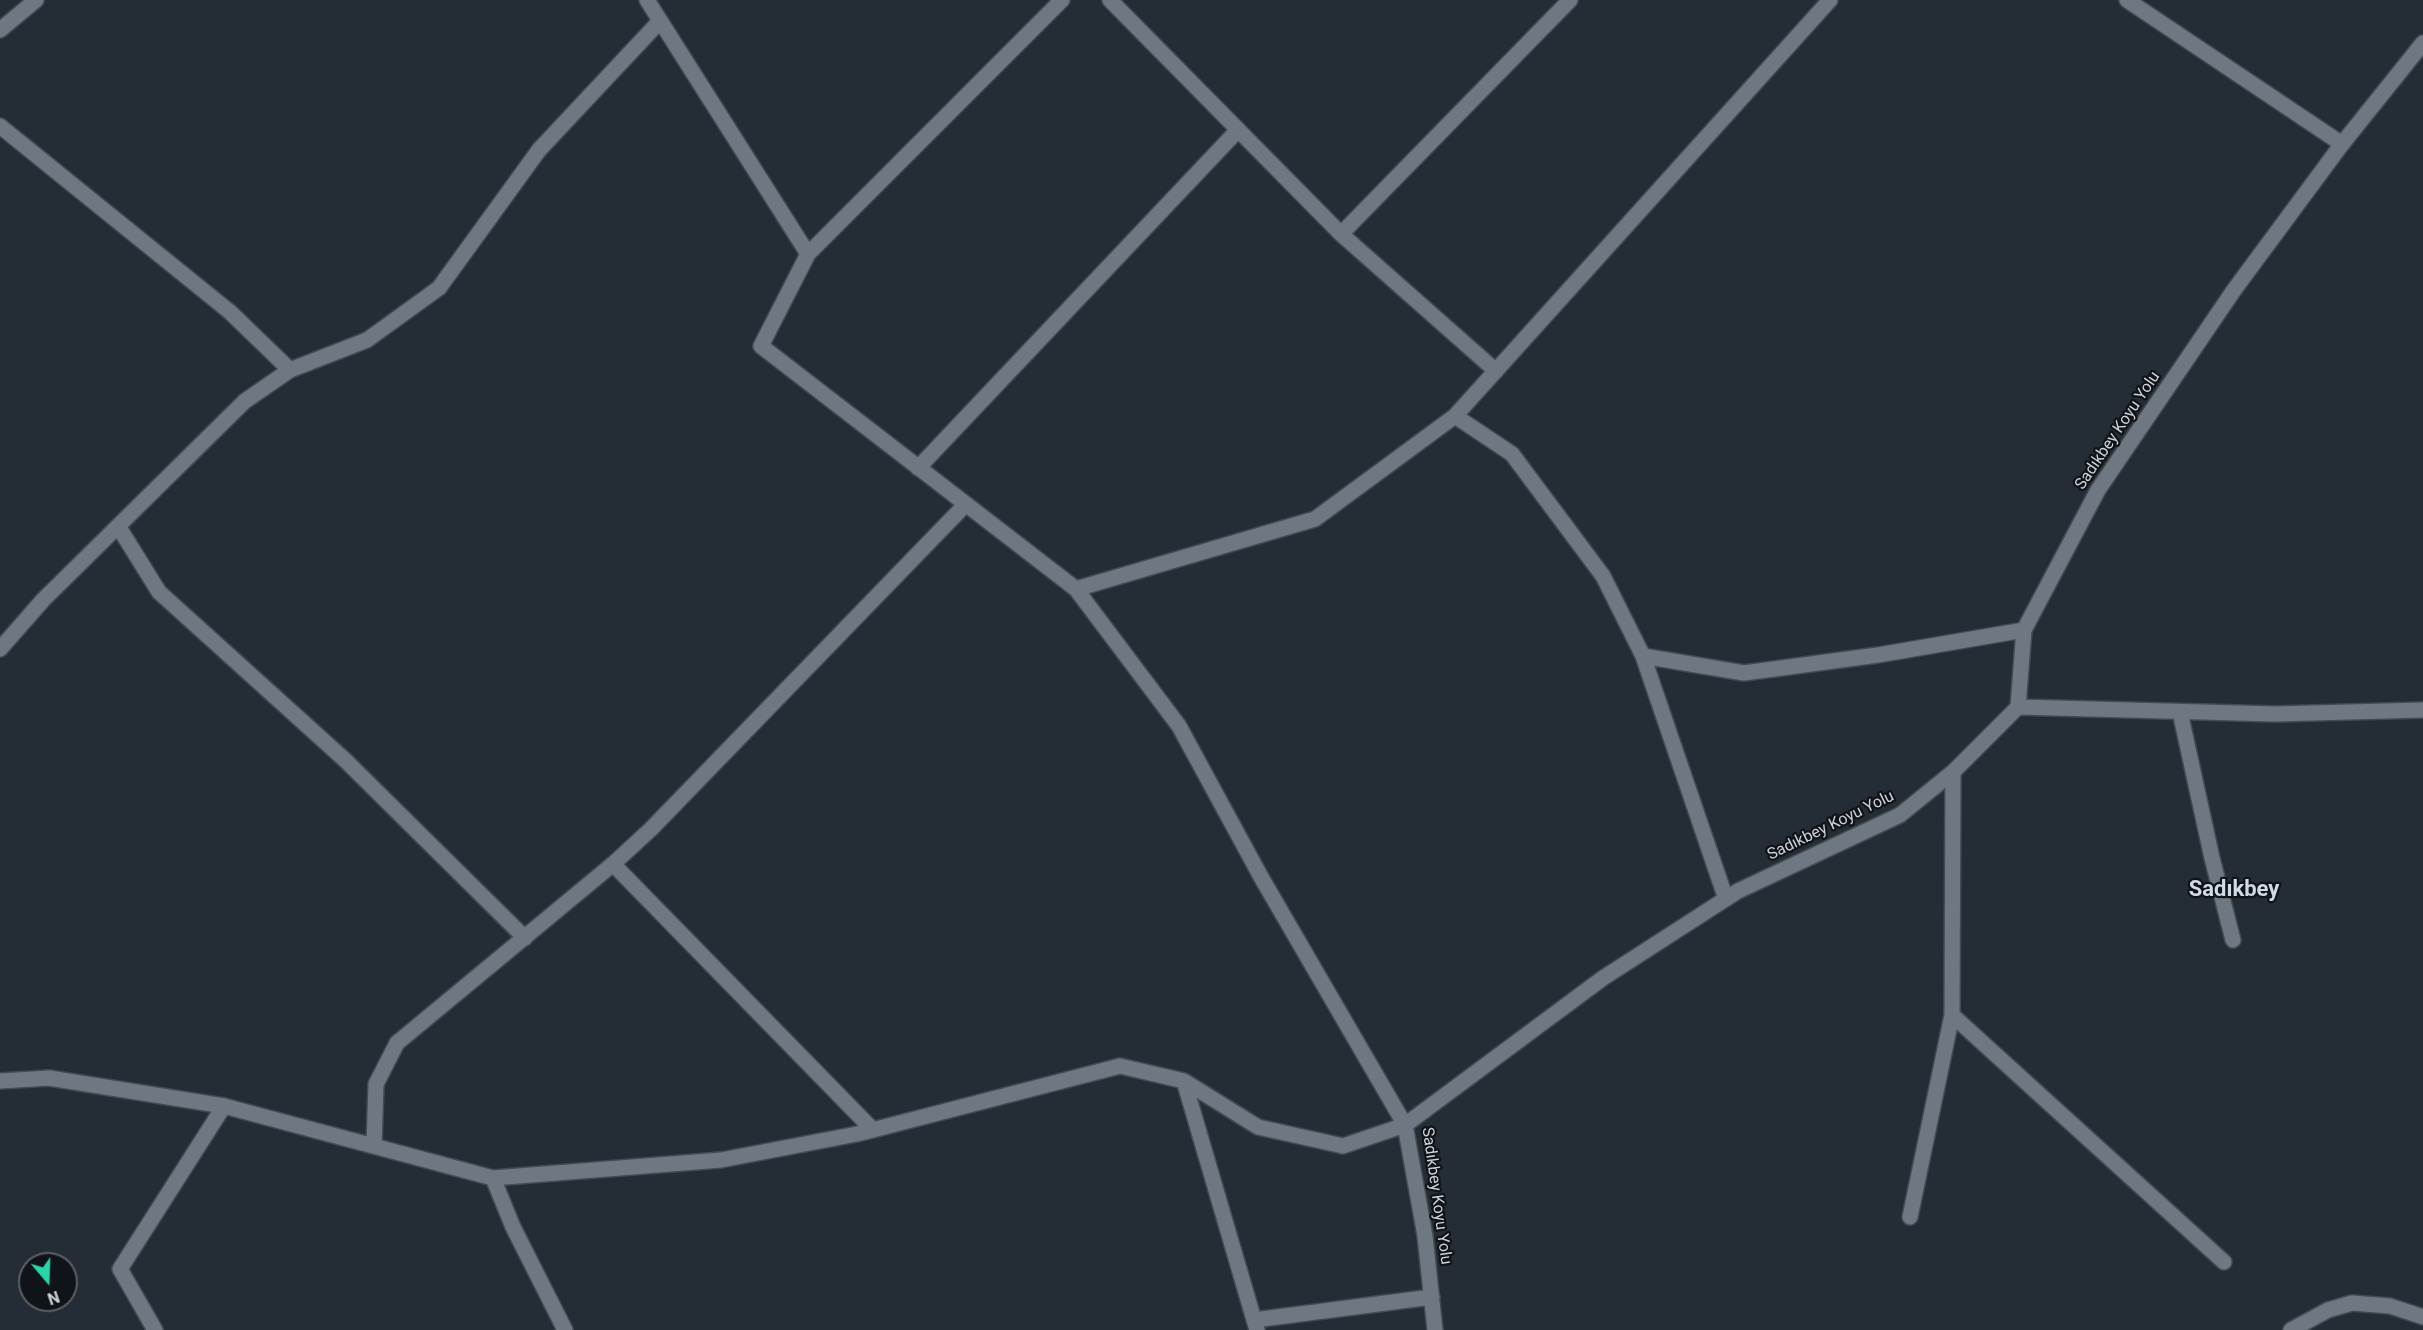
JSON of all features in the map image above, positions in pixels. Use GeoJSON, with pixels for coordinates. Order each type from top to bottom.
{"type":"FeatureCollection","features":[{"type":"Feature","properties":{"kind":"street"},"geometry":{"type":"LineString","coordinates":[[0,30],[36,0]]}},
{"type":"Feature","properties":{"kind":"street"},"geometry":{"type":"LineString","coordinates":[[647,0],[808,254]]}},
{"type":"Feature","properties":{"kind":"street"},"geometry":{"type":"LineString","coordinates":[[0,1081],[49,1078],[224,1106],[493,1178],[721,1160],[873,1130],[1120,1066],[1184,1082],[1258,1127],[1343,1146],[1405,1125],[1261,877],[1179,726],[1076,590],[761,346],[808,254],[1062,0]]}},
{"type":"Feature","properties":{"kind":"street"},"geometry":{"type":"LineString","coordinates":[[1110,0],[1341,234],[1496,371]]}},
{"type":"Feature","properties":{"kind":"street"},"geometry":{"type":"LineString","coordinates":[[1341,234],[1570,0]]}},
{"type":"Feature","properties":{"kind":"street"},"geometry":{"type":"LineString","coordinates":[[1076,590],[1315,519],[1455,416],[1830,0]]}},
{"type":"Feature","properties":{"kind":"street"},"geometry":{"type":"LineString","coordinates":[[2127,0],[2342,144]]}},
{"type":"Feature","properties":{"kind":"street"},"geometry":{"type":"LineString","coordinates":[[0,649],[43,600],[245,401],[290,370],[368,340],[438,288],[538,150],[660,21]]}},
{"type":"Feature","properties":{"kind":"street","name":"Sadıkbey Koyu Yolu"},"geometry":{"type":"LineString","coordinates":[[1435,1330],[1425,1236],[1405,1125],[1603,978],[1738,891],[1900,815],[1953,772],[2018,707],[2024,630],[2098,490],[2234,290],[2342,144],[2423,43]]}},
{"type":"Feature","properties":{"kind":"street"},"geometry":{"type":"LineString","coordinates":[[0,126],[230,312],[290,370]]}},
{"type":"Feature","properties":{"kind":"street"},"geometry":{"type":"LineString","coordinates":[[918,468],[1238,130]]}},
{"type":"Feature","properties":{"kind":"street"},"geometry":{"type":"LineString","coordinates":[[1455,416],[1512,454],[1603,576],[1643,656],[1726,899]]}},
{"type":"Feature","properties":{"kind":"street"},"geometry":{"type":"LineString","coordinates":[[374,1146],[376,1084],[397,1043],[613,864],[966,504]]}},
{"type":"Feature","properties":{"kind":"street"},"geometry":{"type":"LineString","coordinates":[[118,526],[159,592],[345,760],[525,938]]}},
{"type":"Feature","properties":{"kind":"street"},"geometry":{"type":"LineString","coordinates":[[1643,656],[1743,673],[1878,655],[2024,630]]}},
{"type":"Feature","properties":{"kind":"street"},"geometry":{"type":"LineString","coordinates":[[2018,707],[2275,714],[2423,710]]}},
{"type":"Feature","properties":{"kind":"street"},"geometry":{"type":"LineString","coordinates":[[2180,712],[2212,858],[2233,940]]}},
{"type":"Feature","properties":{"kind":"street"},"geometry":{"type":"LineString","coordinates":[[1910,1217],[1953,1015],[1953,772]]}},
{"type":"Feature","properties":{"kind":"street"},"geometry":{"type":"LineString","coordinates":[[613,864],[873,1130]]}},
{"type":"Feature","properties":{"kind":"street"},"geometry":{"type":"LineString","coordinates":[[1953,1015],[2224,1262]]}},
{"type":"Feature","properties":{"kind":"street"},"geometry":{"type":"LineString","coordinates":[[1184,1082],[1255,1325],[1432,1297]]}},
{"type":"Feature","properties":{"kind":"street"},"geometry":{"type":"LineString","coordinates":[[155,1330],[120,1269],[224,1106]]}},
{"type":"Feature","properties":{"kind":"street"},"geometry":{"type":"LineString","coordinates":[[493,1178],[513,1227],[565,1330]]}},
{"type":"Feature","properties":{"kind":"street"},"geometry":{"type":"LineString","coordinates":[[2291,1330],[2328,1310],[2352,1303],[2390,1306],[2423,1317]]}},
{"type":"Feature","properties":{"kind":"district","name":"Sadıkbey"},"geometry":{"type":"Point","coordinates":[2234,890]}}]}
